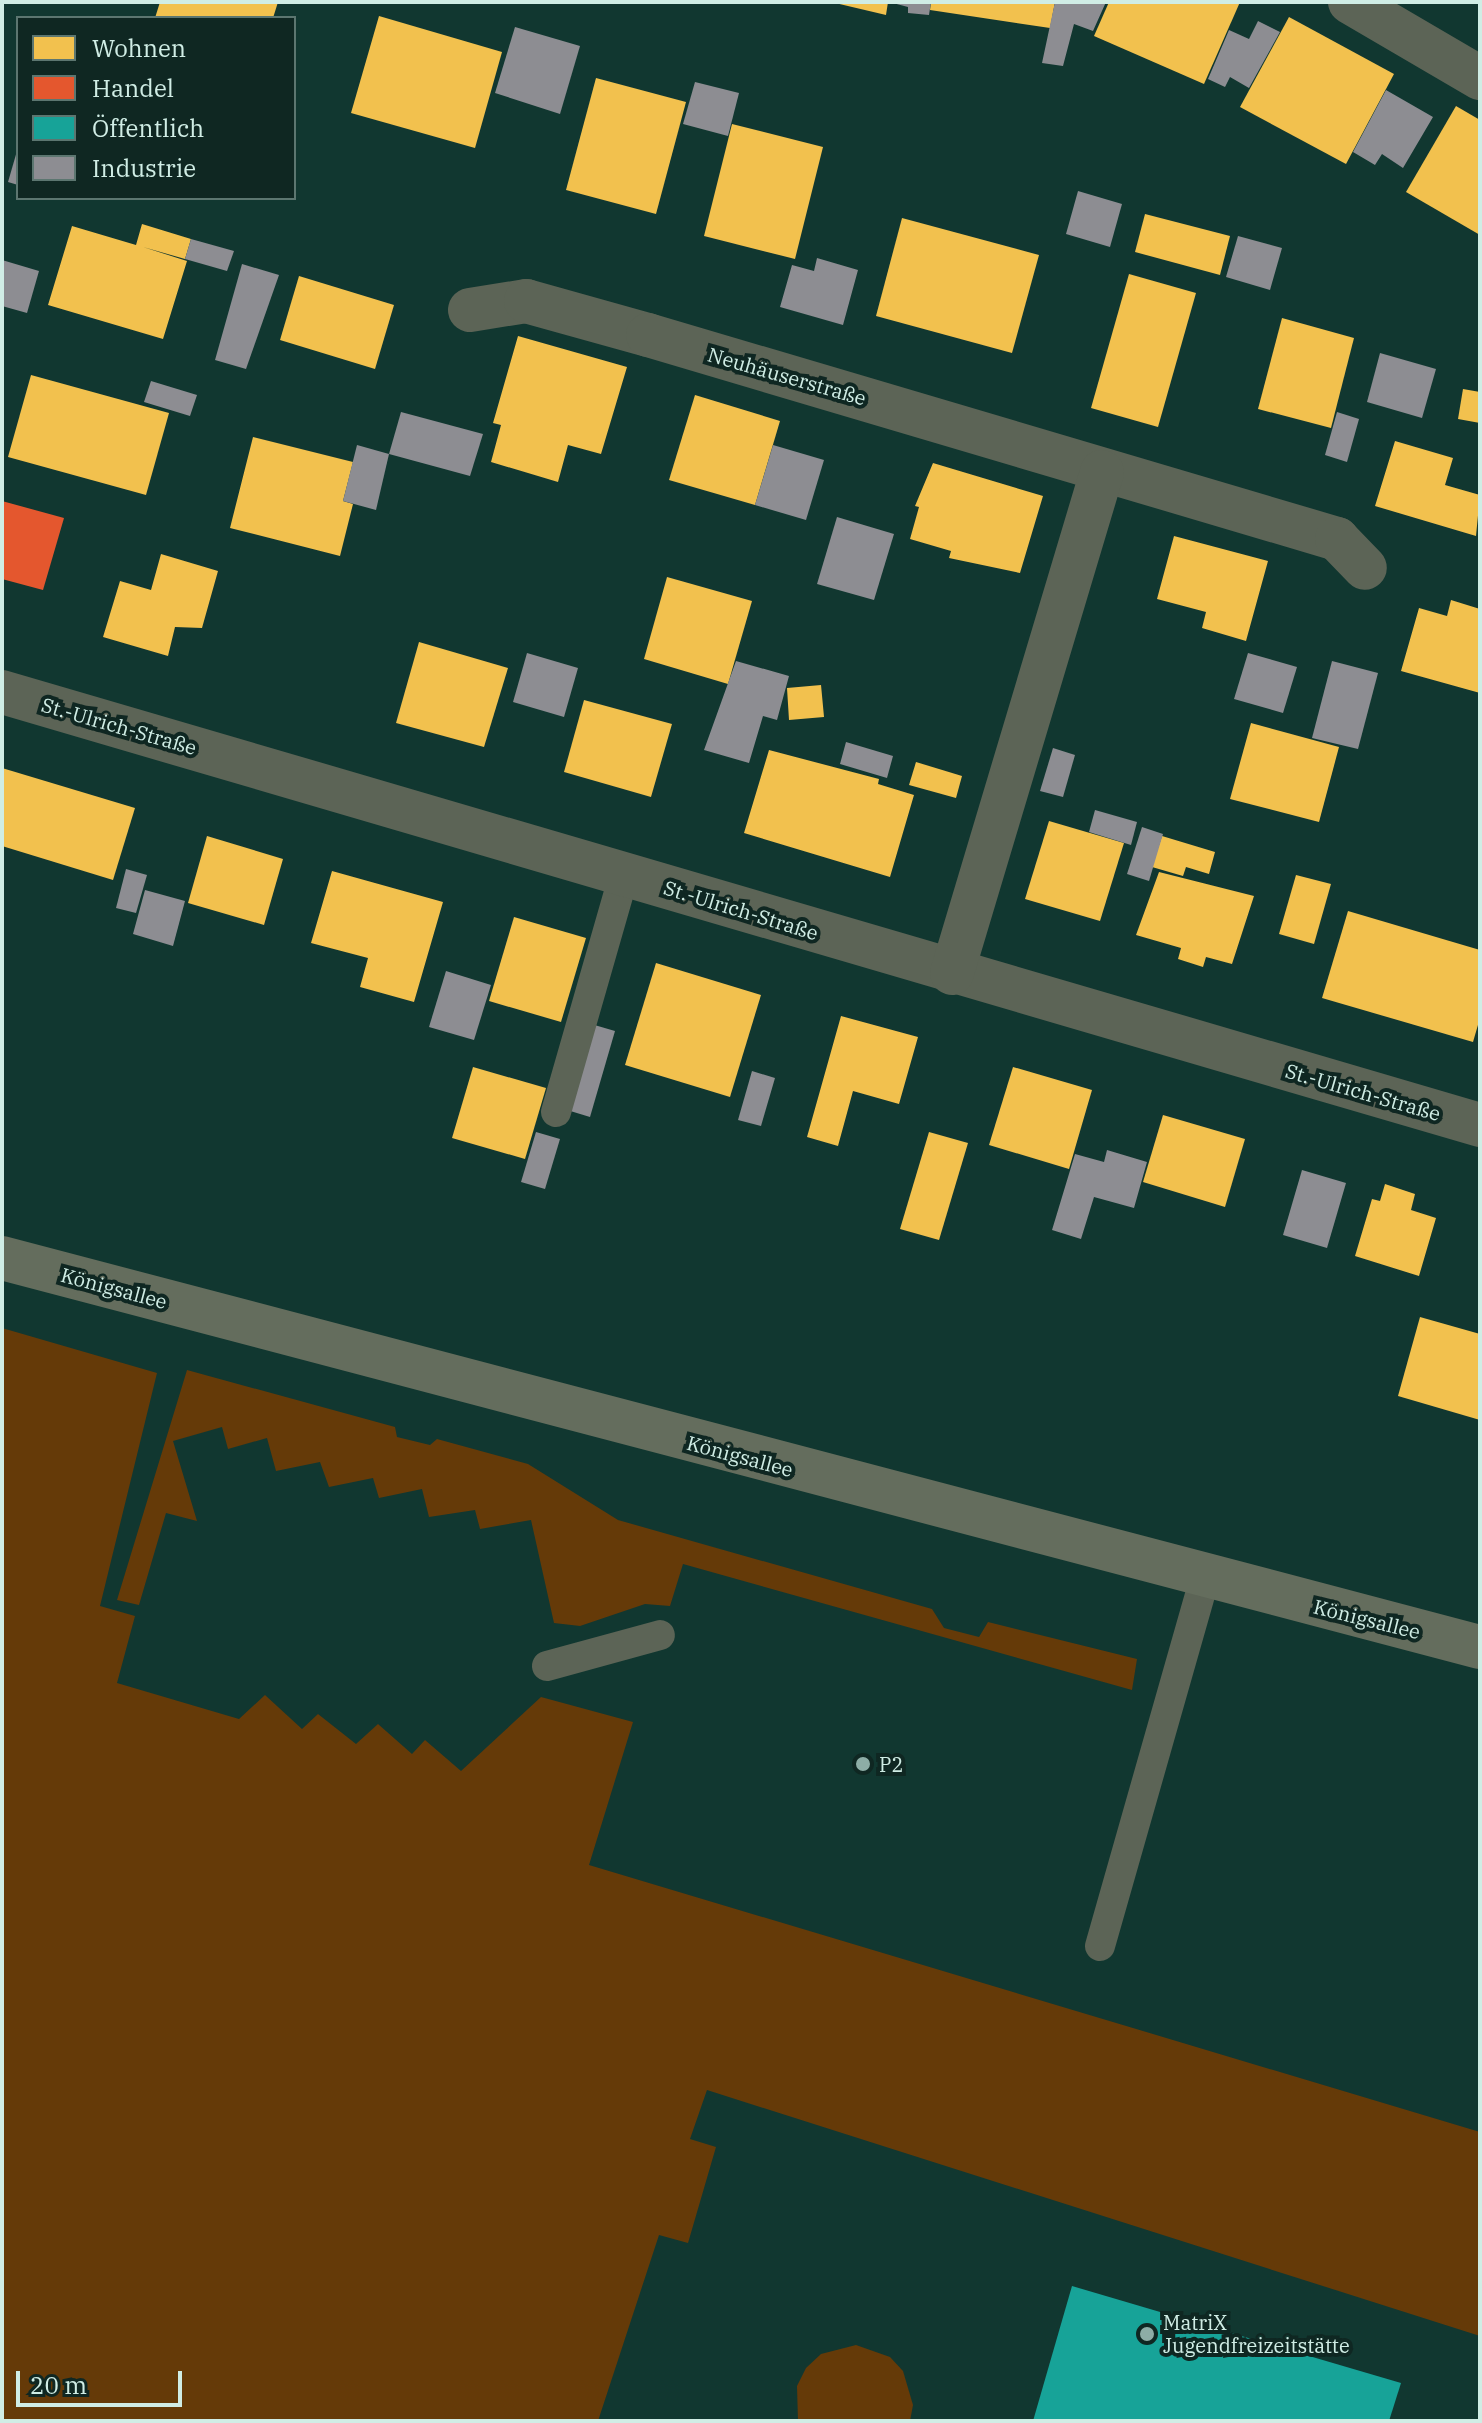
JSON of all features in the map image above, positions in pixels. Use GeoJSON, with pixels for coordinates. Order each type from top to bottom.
{"type":"FeatureCollection","features":[{"type":"Feature","properties":{"kind":"street"},"geometry":{"type":"LineString","coordinates":[[1350,2],[1480,78]]}},
{"type":"Feature","properties":{"kind":"street","name":"Neuhäuserstraße"},"geometry":{"type":"LineString","coordinates":[[470,310],[526,301],[1337,539],[1365,568]]}},
{"type":"Feature","properties":{"kind":"street"},"geometry":{"type":"LineString","coordinates":[[952,973],[1102,472]]}},
{"type":"Feature","properties":{"kind":"street","name":"St.-Ulrich-Straße"},"geometry":{"type":"LineString","coordinates":[[2,692],[952,973],[1480,1125]]}},
{"type":"Feature","properties":{"kind":"street","name":"Königsallee"},"geometry":{"type":"LineString","coordinates":[[2,1258],[1205,1578],[1480,1647]]}},
{"type":"Feature","properties":{"kind":"lane"},"geometry":{"type":"LineString","coordinates":[[556,1112],[624,875]]}},
{"type":"Feature","properties":{"kind":"lane"},"geometry":{"type":"LineString","coordinates":[[1100,1946],[1205,1578]]}},
{"type":"Feature","properties":{"kind":"lane"},"geometry":{"type":"LineString","coordinates":[[547,1666],[660,1635]]}},
{"type":"Feature","properties":{"kind":"shaded area"},"geometry":{"type":"Polygon","coordinates":[[[2,1328],[157,1373],[100,1606],[135,1616],[117,1683],[239,1719],[265,1695],[302,1729],[318,1714],[356,1744],[378,1724],[412,1754],[425,1740],[461,1771],[541,1697],[633,1722],[589,1865],[1480,2132],[1480,2336],[707,2090],[690,2139],[716,2147],[688,2243],[659,2235],[598,2421],[2,2421],[2,1328]]]}},
{"type":"Feature","properties":{"kind":"shaded area"},"geometry":{"type":"Polygon","coordinates":[[[187,1370],[395,1427],[397,1437],[430,1445],[437,1439],[528,1464],[618,1520],[932,1609],[944,1628],[979,1637],[988,1622],[1137,1659],[1132,1690],[683,1564],[670,1606],[645,1604],[580,1626],[554,1623],[531,1520],[480,1529],[475,1510],[429,1517],[422,1489],[379,1498],[373,1478],[329,1487],[320,1462],[276,1471],[267,1438],[228,1449],[222,1427],[173,1441],[197,1521],[166,1513],[139,1605],[117,1600],[187,1370]]]}},
{"type":"Feature","properties":{"kind":"shaded area"},"geometry":{"type":"Polygon","coordinates":[[[856,2345],[890,2357],[903,2371],[913,2405],[910,2421],[798,2421],[797,2386],[806,2368],[821,2354],[856,2345]]]}},
{"type":"Feature","properties":{"kind":"building: Wohnen"},"geometry":{"type":"Polygon","coordinates":[[[160,2],[278,2],[274,16],[156,16],[160,2]]]}},
{"type":"Feature","properties":{"kind":"building: Wohnen"},"geometry":{"type":"Polygon","coordinates":[[[831,2],[888,2],[886,15],[831,2]]]}},
{"type":"Feature","properties":{"kind":"building: Wohnen"},"geometry":{"type":"Polygon","coordinates":[[[931,2],[1055,2],[1050,28],[930,10],[931,2]]]}},
{"type":"Feature","properties":{"kind":"building: Wohnen"},"geometry":{"type":"Polygon","coordinates":[[[1109,2],[1240,2],[1204,84],[1094,36],[1109,2]]]}},
{"type":"Feature","properties":{"kind":"building: Wohnen"},"geometry":{"type":"Polygon","coordinates":[[[379,16],[502,52],[475,148],[351,113],[379,16]]]}},
{"type":"Feature","properties":{"kind":"building: Wohnen"},"geometry":{"type":"Polygon","coordinates":[[[1289,17],[1394,74],[1346,164],[1240,107],[1289,17]]]}},
{"type":"Feature","properties":{"kind":"building: Wohnen"},"geometry":{"type":"Polygon","coordinates":[[[596,78],[686,102],[656,214],[566,190],[596,78]]]}},
{"type":"Feature","properties":{"kind":"building: Wohnen"},"geometry":{"type":"Polygon","coordinates":[[[1456,106],[1480,120],[1480,235],[1406,192],[1456,106]]]}},
{"type":"Feature","properties":{"kind":"building: Wohnen"},"geometry":{"type":"Polygon","coordinates":[[[732,124],[823,147],[795,259],[704,236],[732,124]]]}},
{"type":"Feature","properties":{"kind":"building: Wohnen"},"geometry":{"type":"Polygon","coordinates":[[[1145,214],[1230,236],[1220,275],[1135,252],[1145,214]]]}},
{"type":"Feature","properties":{"kind":"building: Wohnen"},"geometry":{"type":"Polygon","coordinates":[[[902,218],[1039,255],[1012,353],[876,316],[902,218]]]}},
{"type":"Feature","properties":{"kind":"building: Wohnen"},"geometry":{"type":"Polygon","coordinates":[[[142,224],[191,239],[185,259],[143,247],[187,261],[163,339],[48,305],[72,226],[136,245],[142,224]]]}},
{"type":"Feature","properties":{"kind":"building: Wohnen"},"geometry":{"type":"Polygon","coordinates":[[[1129,274],[1196,293],[1158,427],[1091,408],[1129,274]]]}},
{"type":"Feature","properties":{"kind":"building: Wohnen"},"geometry":{"type":"Polygon","coordinates":[[[299,276],[394,305],[375,369],[280,340],[299,276]]]}},
{"type":"Feature","properties":{"kind":"building: Wohnen"},"geometry":{"type":"Polygon","coordinates":[[[1282,318],[1354,338],[1331,428],[1258,409],[1282,318]]]}},
{"type":"Feature","properties":{"kind":"building: Wohnen"},"geometry":{"type":"Polygon","coordinates":[[[518,336],[627,367],[601,454],[568,445],[558,482],[491,462],[501,425],[493,423],[518,336]]]}},
{"type":"Feature","properties":{"kind":"building: Wohnen"},"geometry":{"type":"Polygon","coordinates":[[[31,375],[169,413],[146,495],[8,457],[31,375]]]}},
{"type":"Feature","properties":{"kind":"building: Wohnen"},"geometry":{"type":"Polygon","coordinates":[[[1463,389],[1480,392],[1480,423],[1458,419],[1463,389]]]}},
{"type":"Feature","properties":{"kind":"building: Wohnen"},"geometry":{"type":"Polygon","coordinates":[[[695,395],[780,421],[755,505],[669,480],[695,395]]]}},
{"type":"Feature","properties":{"kind":"building: Wohnen"},"geometry":{"type":"Polygon","coordinates":[[[253,437],[353,462],[343,501],[353,504],[340,556],[230,528],[253,437]]]}},
{"type":"Feature","properties":{"kind":"building: Wohnen"},"geometry":{"type":"Polygon","coordinates":[[[1395,441],[1453,458],[1445,485],[1480,495],[1476,536],[1375,506],[1395,441]]]}},
{"type":"Feature","properties":{"kind":"building: Wohnen"},"geometry":{"type":"Polygon","coordinates":[[[933,463],[1043,496],[1020,573],[949,558],[951,551],[910,539],[919,507],[915,506],[933,463]]]}},
{"type":"Feature","properties":{"kind":"building: Wohnen"},"geometry":{"type":"Polygon","coordinates":[[[1174,536],[1268,561],[1246,641],[1202,628],[1206,612],[1157,599],[1174,536]]]}},
{"type":"Feature","properties":{"kind":"building: Wohnen"},"geometry":{"type":"Polygon","coordinates":[[[161,554],[218,571],[202,628],[175,627],[168,656],[103,637],[120,581],[151,590],[161,554]]]}},
{"type":"Feature","properties":{"kind":"building: Wohnen"},"geometry":{"type":"Polygon","coordinates":[[[667,577],[752,601],[728,684],[644,659],[667,577]]]}},
{"type":"Feature","properties":{"kind":"building: Wohnen"},"geometry":{"type":"Polygon","coordinates":[[[1451,600],[1480,609],[1480,693],[1401,671],[1419,608],[1447,616],[1451,600]]]}},
{"type":"Feature","properties":{"kind":"building: Wohnen"},"geometry":{"type":"Polygon","coordinates":[[[419,642],[508,668],[484,747],[396,723],[419,642]]]}},
{"type":"Feature","properties":{"kind":"building: Wohnen"},"geometry":{"type":"Polygon","coordinates":[[[821,685],[824,717],[789,720],[787,688],[821,685]]]}},
{"type":"Feature","properties":{"kind":"building: Wohnen"},"geometry":{"type":"Polygon","coordinates":[[[584,700],[672,724],[651,797],[564,772],[584,700]]]}},
{"type":"Feature","properties":{"kind":"building: Wohnen"},"geometry":{"type":"Polygon","coordinates":[[[1251,723],[1339,747],[1319,822],[1230,799],[1251,723]]]}},
{"type":"Feature","properties":{"kind":"building: Wohnen"},"geometry":{"type":"Polygon","coordinates":[[[769,750],[879,779],[878,784],[914,795],[890,877],[744,833],[769,750]]]}},
{"type":"Feature","properties":{"kind":"building: Wohnen"},"geometry":{"type":"Polygon","coordinates":[[[916,762],[962,776],[956,798],[909,785],[916,762]]]}},
{"type":"Feature","properties":{"kind":"building: Wohnen"},"geometry":{"type":"Polygon","coordinates":[[[2,768],[135,808],[113,880],[2,846],[2,768]]]}},
{"type":"Feature","properties":{"kind":"building: Wohnen"},"geometry":{"type":"Polygon","coordinates":[[[1049,821],[1124,843],[1100,921],[1025,899],[1049,821]]]}},
{"type":"Feature","properties":{"kind":"building: Wohnen"},"geometry":{"type":"Polygon","coordinates":[[[207,836],[283,859],[264,925],[188,903],[207,836]]]}},
{"type":"Feature","properties":{"kind":"building: Wohnen"},"geometry":{"type":"Polygon","coordinates":[[[1162,836],[1215,852],[1209,874],[1186,867],[1183,876],[1152,867],[1162,836]]]}},
{"type":"Feature","properties":{"kind":"building: Wohnen"},"geometry":{"type":"Polygon","coordinates":[[[332,871],[443,902],[414,1002],[360,987],[368,958],[311,943],[332,871]]]}},
{"type":"Feature","properties":{"kind":"building: Wohnen"},"geometry":{"type":"Polygon","coordinates":[[[1159,872],[1254,896],[1232,964],[1206,957],[1203,967],[1178,959],[1181,948],[1136,935],[1159,872]]]}},
{"type":"Feature","properties":{"kind":"building: Wohnen"},"geometry":{"type":"Polygon","coordinates":[[[1296,875],[1331,884],[1314,944],[1279,934],[1296,875]]]}},
{"type":"Feature","properties":{"kind":"building: Wohnen"},"geometry":{"type":"Polygon","coordinates":[[[1348,911],[1480,950],[1480,1018],[1473,1042],[1322,998],[1348,911]]]}},
{"type":"Feature","properties":{"kind":"building: Wohnen"},"geometry":{"type":"Polygon","coordinates":[[[514,917],[586,938],[561,1022],[489,1001],[514,917]]]}},
{"type":"Feature","properties":{"kind":"building: Wohnen"},"geometry":{"type":"Polygon","coordinates":[[[656,963],[761,995],[730,1097],[625,1065],[656,963]]]}},
{"type":"Feature","properties":{"kind":"building: Wohnen"},"geometry":{"type":"Polygon","coordinates":[[[841,1016],[918,1037],[899,1104],[853,1091],[838,1146],[807,1137],[841,1016]]]}},
{"type":"Feature","properties":{"kind":"building: Wohnen"},"geometry":{"type":"Polygon","coordinates":[[[473,1067],[546,1088],[525,1159],[452,1138],[473,1067]]]}},
{"type":"Feature","properties":{"kind":"building: Wohnen"},"geometry":{"type":"Polygon","coordinates":[[[1013,1067],[1092,1090],[1069,1169],[989,1145],[1013,1067]]]}},
{"type":"Feature","properties":{"kind":"building: Wohnen"},"geometry":{"type":"Polygon","coordinates":[[[1163,1115],[1245,1139],[1225,1207],[1143,1182],[1163,1115]]]}},
{"type":"Feature","properties":{"kind":"building: Wohnen"},"geometry":{"type":"Polygon","coordinates":[[[929,1132],[968,1143],[939,1240],[900,1229],[929,1132]]]}},
{"type":"Feature","properties":{"kind":"building: Wohnen"},"geometry":{"type":"Polygon","coordinates":[[[1385,1184],[1415,1194],[1411,1210],[1436,1218],[1419,1276],[1355,1256],[1372,1199],[1380,1201],[1385,1184]]]}},
{"type":"Feature","properties":{"kind":"building: Wohnen"},"geometry":{"type":"Polygon","coordinates":[[[1420,1317],[1480,1334],[1480,1420],[1398,1396],[1420,1317]]]}},
{"type":"Feature","properties":{"kind":"building: Handel"},"geometry":{"type":"Polygon","coordinates":[[[2,501],[64,518],[43,590],[2,579],[2,501]]]}},
{"type":"Feature","properties":{"kind":"building: Öffentlich","name":"MatriX Jugendfreizeitstätte"},"geometry":{"type":"Polygon","coordinates":[[[1072,2286],[1401,2383],[1389,2421],[1033,2421],[1072,2286]]]}},
{"type":"Feature","properties":{"kind":"building: Industrie"},"geometry":{"type":"Polygon","coordinates":[[[889,2],[931,2],[929,15],[908,13],[908,7],[889,2]]]}},
{"type":"Feature","properties":{"kind":"building: Industrie"},"geometry":{"type":"Polygon","coordinates":[[[1055,2],[1106,2],[1093,31],[1074,24],[1063,66],[1042,63],[1055,2]]]}},
{"type":"Feature","properties":{"kind":"building: Industrie"},"geometry":{"type":"Polygon","coordinates":[[[1258,21],[1280,32],[1249,88],[1230,77],[1225,87],[1208,79],[1229,30],[1249,39],[1258,21]]]}},
{"type":"Feature","properties":{"kind":"building: Industrie"},"geometry":{"type":"Polygon","coordinates":[[[515,27],[580,46],[560,114],[495,93],[515,27]]]}},
{"type":"Feature","properties":{"kind":"building: Industrie"},"geometry":{"type":"Polygon","coordinates":[[[695,82],[739,93],[728,136],[683,124],[695,82]]]}},
{"type":"Feature","properties":{"kind":"building: Industrie"},"geometry":{"type":"Polygon","coordinates":[[[1386,90],[1433,117],[1403,168],[1382,154],[1375,165],[1353,152],[1386,90]]]}},
{"type":"Feature","properties":{"kind":"building: Industrie"},"geometry":{"type":"Polygon","coordinates":[[[16,154],[16,184],[8,182],[16,154]]]}},
{"type":"Feature","properties":{"kind":"building: Industrie"},"geometry":{"type":"Polygon","coordinates":[[[1078,191],[1122,204],[1110,247],[1066,234],[1078,191]]]}},
{"type":"Feature","properties":{"kind":"building: Industrie"},"geometry":{"type":"Polygon","coordinates":[[[1238,236],[1282,248],[1270,290],[1226,277],[1238,236]]]}},
{"type":"Feature","properties":{"kind":"building: Industrie"},"geometry":{"type":"Polygon","coordinates":[[[191,239],[234,251],[227,271],[185,259],[191,239]]]}},
{"type":"Feature","properties":{"kind":"building: Industrie"},"geometry":{"type":"Polygon","coordinates":[[[817,258],[858,270],[843,325],[780,307],[792,265],[814,271],[817,258]]]}},
{"type":"Feature","properties":{"kind":"building: Industrie"},"geometry":{"type":"Polygon","coordinates":[[[2,260],[39,271],[27,313],[2,306],[2,260]]]}},
{"type":"Feature","properties":{"kind":"building: Industrie"},"geometry":{"type":"Polygon","coordinates":[[[242,264],[279,275],[246,369],[215,360],[242,264]]]}},
{"type":"Feature","properties":{"kind":"building: Industrie"},"geometry":{"type":"Polygon","coordinates":[[[1380,353],[1436,369],[1422,418],[1367,402],[1380,353]]]}},
{"type":"Feature","properties":{"kind":"building: Industrie"},"geometry":{"type":"Polygon","coordinates":[[[151,381],[197,395],[190,416],[144,402],[151,381]]]}},
{"type":"Feature","properties":{"kind":"building: Industrie"},"geometry":{"type":"Polygon","coordinates":[[[401,412],[483,434],[470,476],[389,454],[401,412]]]}},
{"type":"Feature","properties":{"kind":"building: Industrie"},"geometry":{"type":"Polygon","coordinates":[[[1337,412],[1359,419],[1347,462],[1325,455],[1337,412]]]}},
{"type":"Feature","properties":{"kind":"building: Industrie"},"geometry":{"type":"Polygon","coordinates":[[[357,445],[389,454],[376,510],[343,501],[357,445]]]}},
{"type":"Feature","properties":{"kind":"building: Industrie"},"geometry":{"type":"Polygon","coordinates":[[[773,445],[824,460],[806,520],[755,505],[773,445]]]}},
{"type":"Feature","properties":{"kind":"building: Industrie"},"geometry":{"type":"Polygon","coordinates":[[[837,517],[894,534],[874,600],[817,584],[837,517]]]}},
{"type":"Feature","properties":{"kind":"building: Industrie"},"geometry":{"type":"Polygon","coordinates":[[[527,653],[578,668],[564,717],[513,702],[527,653]]]}},
{"type":"Feature","properties":{"kind":"building: Industrie"},"geometry":{"type":"Polygon","coordinates":[[[1248,653],[1297,667],[1283,713],[1234,699],[1248,653]]]}},
{"type":"Feature","properties":{"kind":"building: Industrie"},"geometry":{"type":"Polygon","coordinates":[[[736,661],[789,676],[777,720],[763,716],[749,763],[704,750],[736,661]]]}},
{"type":"Feature","properties":{"kind":"building: Industrie"},"geometry":{"type":"Polygon","coordinates":[[[1332,661],[1378,673],[1358,749],[1312,738],[1332,661]]]}},
{"type":"Feature","properties":{"kind":"building: Industrie"},"geometry":{"type":"Polygon","coordinates":[[[846,742],[893,756],[887,778],[840,764],[846,742]]]}},
{"type":"Feature","properties":{"kind":"building: Industrie"},"geometry":{"type":"Polygon","coordinates":[[[1053,748],[1075,755],[1063,797],[1040,791],[1053,748]]]}},
{"type":"Feature","properties":{"kind":"building: Industrie"},"geometry":{"type":"Polygon","coordinates":[[[1095,810],[1137,822],[1131,845],[1089,832],[1095,810]]]}},
{"type":"Feature","properties":{"kind":"building: Industrie"},"geometry":{"type":"Polygon","coordinates":[[[1142,827],[1163,834],[1149,881],[1127,874],[1142,827]]]}},
{"type":"Feature","properties":{"kind":"building: Industrie"},"geometry":{"type":"Polygon","coordinates":[[[126,869],[147,875],[136,913],[116,908],[126,869]]]}},
{"type":"Feature","properties":{"kind":"building: Industrie"},"geometry":{"type":"Polygon","coordinates":[[[145,890],[185,901],[173,946],[133,934],[145,890]]]}},
{"type":"Feature","properties":{"kind":"building: Industrie"},"geometry":{"type":"Polygon","coordinates":[[[446,971],[491,985],[474,1040],[429,1027],[446,971]]]}},
{"type":"Feature","properties":{"kind":"building: Industrie"},"geometry":{"type":"Polygon","coordinates":[[[591,1024],[615,1031],[590,1117],[567,1110],[591,1024]]]}},
{"type":"Feature","properties":{"kind":"building: Industrie"},"geometry":{"type":"Polygon","coordinates":[[[752,1071],[775,1078],[761,1126],[738,1120],[752,1071]]]}},
{"type":"Feature","properties":{"kind":"building: Industrie"},"geometry":{"type":"Polygon","coordinates":[[[536,1132],[560,1139],[545,1189],[521,1182],[536,1132]]]}},
{"type":"Feature","properties":{"kind":"building: Industrie"},"geometry":{"type":"Polygon","coordinates":[[[1107,1150],[1147,1162],[1134,1208],[1094,1197],[1081,1239],[1052,1230],[1075,1154],[1104,1162],[1107,1150]]]}},
{"type":"Feature","properties":{"kind":"building: Industrie"},"geometry":{"type":"Polygon","coordinates":[[[1302,1170],[1346,1183],[1327,1248],[1283,1235],[1302,1170]]]}},
{"type":"Feature","properties":{"kind":"place","name":"P2"},"geometry":{"type":"Point","coordinates":[863,1764]}},
{"type":"Feature","properties":{"kind":"place","name":"MatriX Jugendfreizeitstätte"},"geometry":{"type":"Point","coordinates":[1147,2334]}}]}
